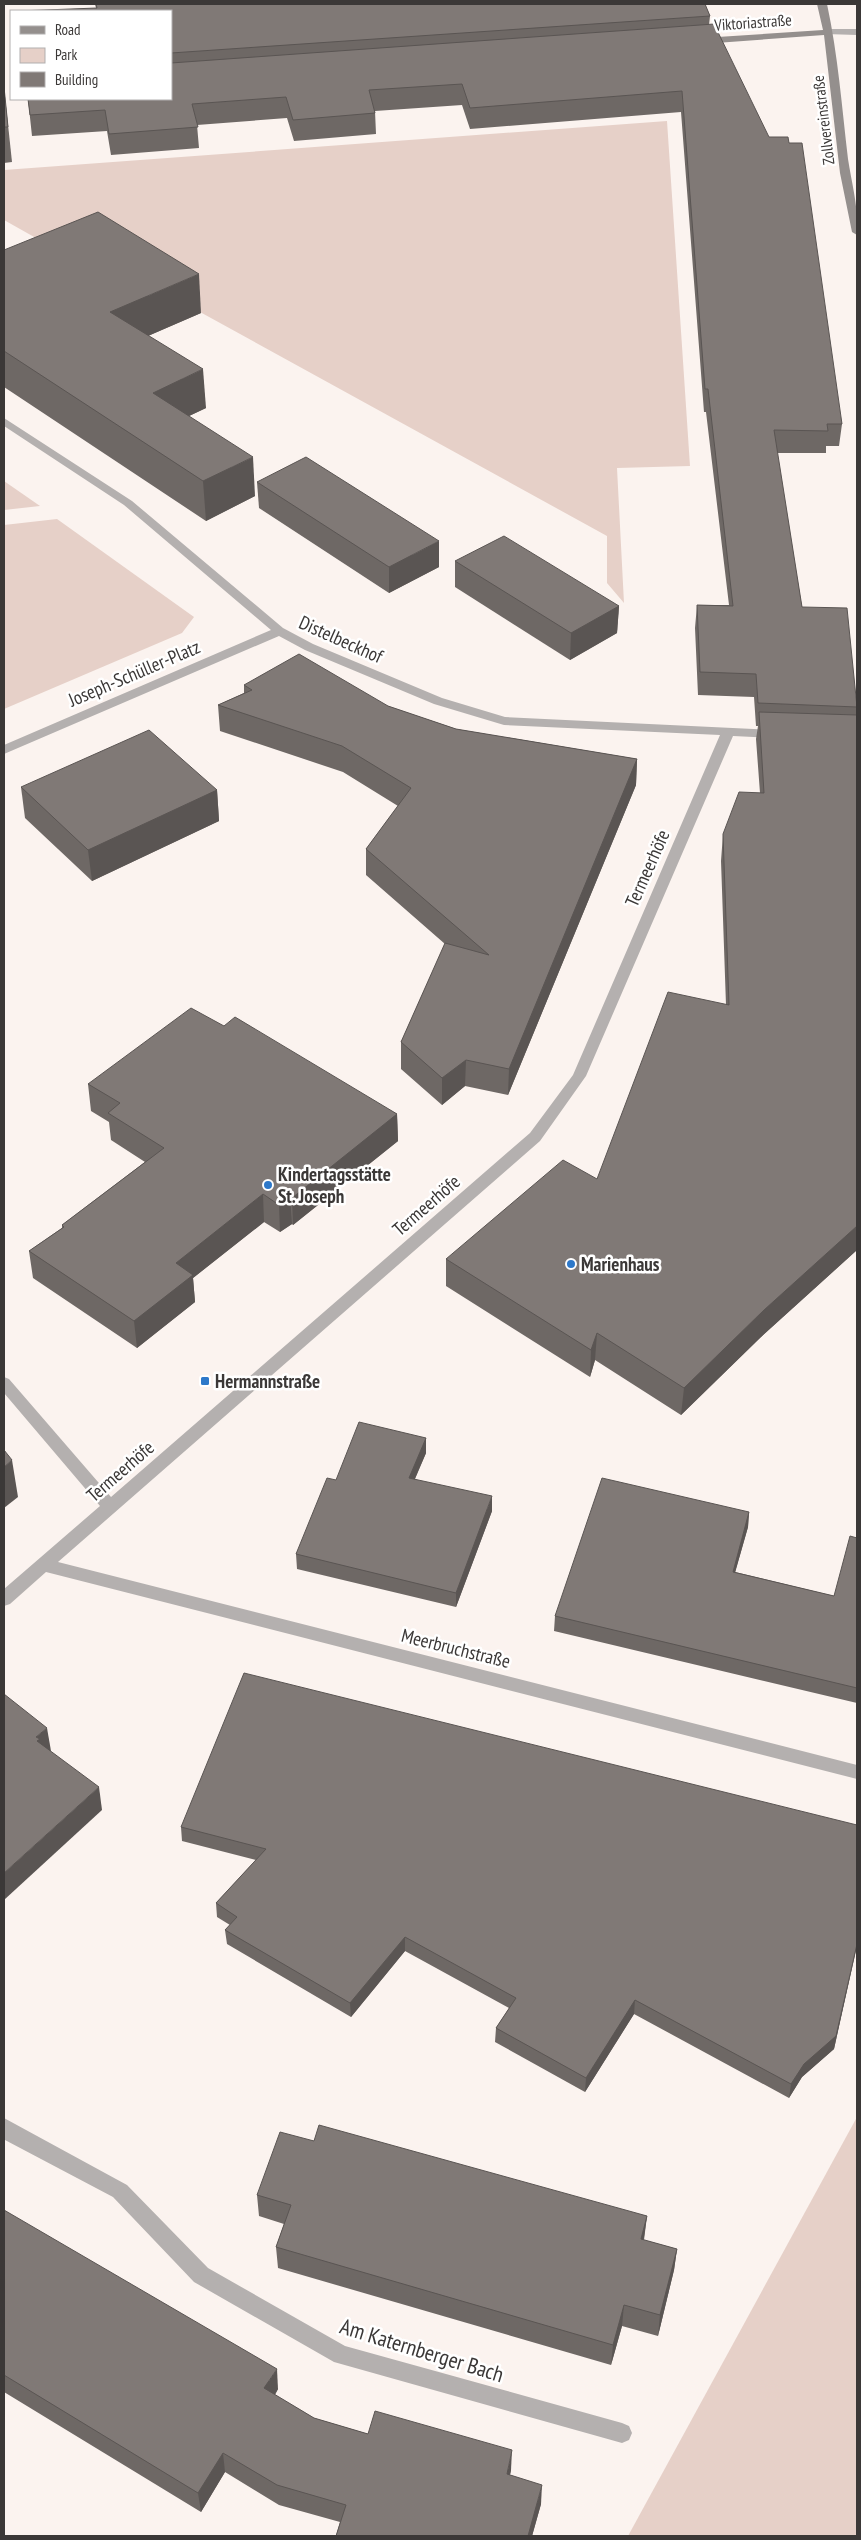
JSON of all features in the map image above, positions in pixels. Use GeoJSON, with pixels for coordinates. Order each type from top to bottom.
{"type":"FeatureCollection","features":[{"type":"Feature","properties":{"kind":"main road","name":"Zollvereinstraße"},"geometry":{"type":"LineString","coordinates":[[822,4],[828,32],[845,173],[857,232]]}},
{"type":"Feature","properties":{"kind":"main road","name":"Viktoriastraße"},"geometry":{"type":"LineString","coordinates":[[689,42],[828,32]]}},
{"type":"Feature","properties":{"kind":"street","name":"Viktoriastraße"},"geometry":{"type":"LineString","coordinates":[[828,32],[857,32]]}},
{"type":"Feature","properties":{"kind":"street","name":"Distelbeckhof"},"geometry":{"type":"LineString","coordinates":[[4,421],[128,503],[280,631],[308,647],[438,701],[504,721],[788,734]]}},
{"type":"Feature","properties":{"kind":"street","name":"Joseph-Schüller-Platz"},"geometry":{"type":"LineString","coordinates":[[4,750],[280,631]]}},
{"type":"Feature","properties":{"kind":"street","name":"Termeerhöfe"},"geometry":{"type":"LineString","coordinates":[[4,1599],[535,1138],[578,1076],[728,732]]}},
{"type":"Feature","properties":{"kind":"street"},"geometry":{"type":"LineString","coordinates":[[4,1383],[110,1506]]}},
{"type":"Feature","properties":{"kind":"street","name":"Meerbruchstraße"},"geometry":{"type":"LineString","coordinates":[[44,1565],[857,1772]]}},
{"type":"Feature","properties":{"kind":"street","name":"Am Katernberger Bach"},"geometry":{"type":"LineString","coordinates":[[4,2127],[12,2134],[120,2191],[201,2275],[341,2355],[622,2433]]}},
{"type":"Feature","properties":{"kind":"green space"},"geometry":{"type":"Polygon","coordinates":[[[667,121],[690,466],[617,468],[624,603],[607,583],[607,536],[200,312],[75,260],[4,220],[4,170],[667,121]]]}},
{"type":"Feature","properties":{"kind":"green space"},"geometry":{"type":"Polygon","coordinates":[[[4,481],[40,506],[4,510],[4,481]]]}},
{"type":"Feature","properties":{"kind":"green space"},"geometry":{"type":"Polygon","coordinates":[[[57,519],[194,617],[182,633],[4,709],[4,525],[57,519]]]}},
{"type":"Feature","properties":{"kind":"green space"},"geometry":{"type":"Polygon","coordinates":[[[857,2117],[857,2536],[628,2536],[857,2117]]]}},
{"type":"Feature","properties":{"kind":"building"},"geometry":{"type":"Polygon","coordinates":[[[96,4],[705,4],[710,16],[172,53],[172,10],[44,10],[97,8],[96,4]]]}},
{"type":"Feature","properties":{"kind":"building"},"geometry":{"type":"Polygon","coordinates":[[[714,24],[769,137],[788,137],[789,143],[802,143],[842,424],[827,424],[828,431],[774,430],[802,607],[847,608],[857,707],[758,703],[756,674],[700,672],[697,605],[733,606],[708,389],[705,389],[682,91],[470,108],[462,84],[369,90],[375,113],[293,120],[286,97],[192,104],[198,127],[109,134],[105,110],[30,115],[28,100],[172,100],[172,63],[714,24]]]}},
{"type":"Feature","properties":{"kind":"building"},"geometry":{"type":"Polygon","coordinates":[[[4,87],[8,127],[4,127],[4,87]]]}},
{"type":"Feature","properties":{"kind":"building"},"geometry":{"type":"Polygon","coordinates":[[[98,212],[199,274],[110,312],[203,369],[153,393],[253,457],[203,481],[4,351],[4,250],[98,212]]]}},
{"type":"Feature","properties":{"kind":"building"},"geometry":{"type":"Polygon","coordinates":[[[306,457],[439,541],[389,567],[257,482],[306,457]]]}},
{"type":"Feature","properties":{"kind":"building"},"geometry":{"type":"Polygon","coordinates":[[[504,536],[619,606],[571,633],[455,561],[504,536]]]}},
{"type":"Feature","properties":{"kind":"building"},"geometry":{"type":"Polygon","coordinates":[[[299,654],[388,706],[456,729],[637,759],[509,1069],[466,1060],[442,1078],[401,1042],[445,943],[489,955],[366,849],[411,788],[342,746],[218,705],[252,690],[244,685],[299,654]]]}},
{"type":"Feature","properties":{"kind":"building"},"geometry":{"type":"Polygon","coordinates":[[[759,712],[857,715],[857,1226],[764,1310],[684,1388],[597,1333],[591,1350],[446,1259],[563,1160],[597,1179],[668,992],[729,1005],[723,834],[739,792],[764,793],[759,712]]]}},
{"type":"Feature","properties":{"kind":"building"},"geometry":{"type":"Polygon","coordinates":[[[149,730],[217,790],[88,850],[21,787],[149,730]]]}},
{"type":"Feature","properties":{"kind":"building"},"geometry":{"type":"Polygon","coordinates":[[[191,1008],[224,1026],[235,1017],[397,1114],[292,1198],[290,1197],[279,1205],[263,1194],[176,1263],[193,1275],[134,1321],[29,1251],[64,1227],[62,1225],[164,1148],[108,1113],[120,1103],[88,1084],[191,1008]]]}},
{"type":"Feature","properties":{"kind":"building"},"geometry":{"type":"Polygon","coordinates":[[[359,1422],[426,1438],[409,1478],[492,1496],[456,1593],[296,1554],[327,1478],[336,1480],[359,1422]]]}},
{"type":"Feature","properties":{"kind":"building"},"geometry":{"type":"Polygon","coordinates":[[[4,1450],[12,1460],[4,1467],[4,1450]]]}},
{"type":"Feature","properties":{"kind":"building"},"geometry":{"type":"Polygon","coordinates":[[[602,1478],[749,1512],[733,1572],[834,1596],[850,1536],[857,1538],[857,1688],[555,1616],[602,1478]]]}},
{"type":"Feature","properties":{"kind":"building"},"geometry":{"type":"Polygon","coordinates":[[[244,1673],[857,1825],[857,1944],[836,2036],[804,2064],[791,2084],[635,2000],[586,2078],[496,2028],[516,1998],[405,1937],[350,2003],[225,1930],[237,1917],[216,1903],[266,1849],[181,1827],[244,1673]]]}},
{"type":"Feature","properties":{"kind":"building"},"geometry":{"type":"Polygon","coordinates":[[[4,1694],[47,1728],[36,1737],[40,1739],[37,1741],[99,1787],[4,1873],[4,1694]]]}},
{"type":"Feature","properties":{"kind":"building"},"geometry":{"type":"Polygon","coordinates":[[[319,2125],[647,2216],[641,2239],[677,2249],[660,2315],[624,2305],[613,2345],[276,2247],[291,2205],[257,2195],[280,2132],[314,2141],[319,2125]]]}},
{"type":"Feature","properties":{"kind":"building"},"geometry":{"type":"Polygon","coordinates":[[[4,2210],[277,2369],[264,2388],[314,2418],[368,2434],[375,2411],[512,2450],[507,2474],[542,2485],[528,2536],[336,2536],[346,2505],[277,2485],[223,2453],[198,2493],[4,2375],[4,2210]]]}},
{"type":"Feature","properties":{"kind":"place","name":"Kindertagsstätte St. Joseph"},"geometry":{"type":"Point","coordinates":[268,1185]}},
{"type":"Feature","properties":{"kind":"place","name":"Marienhaus"},"geometry":{"type":"Point","coordinates":[571,1264]}},
{"type":"Feature","properties":{"kind":"place","name":"Hermannstraße"},"geometry":{"type":"Point","coordinates":[205,1381]}}]}
